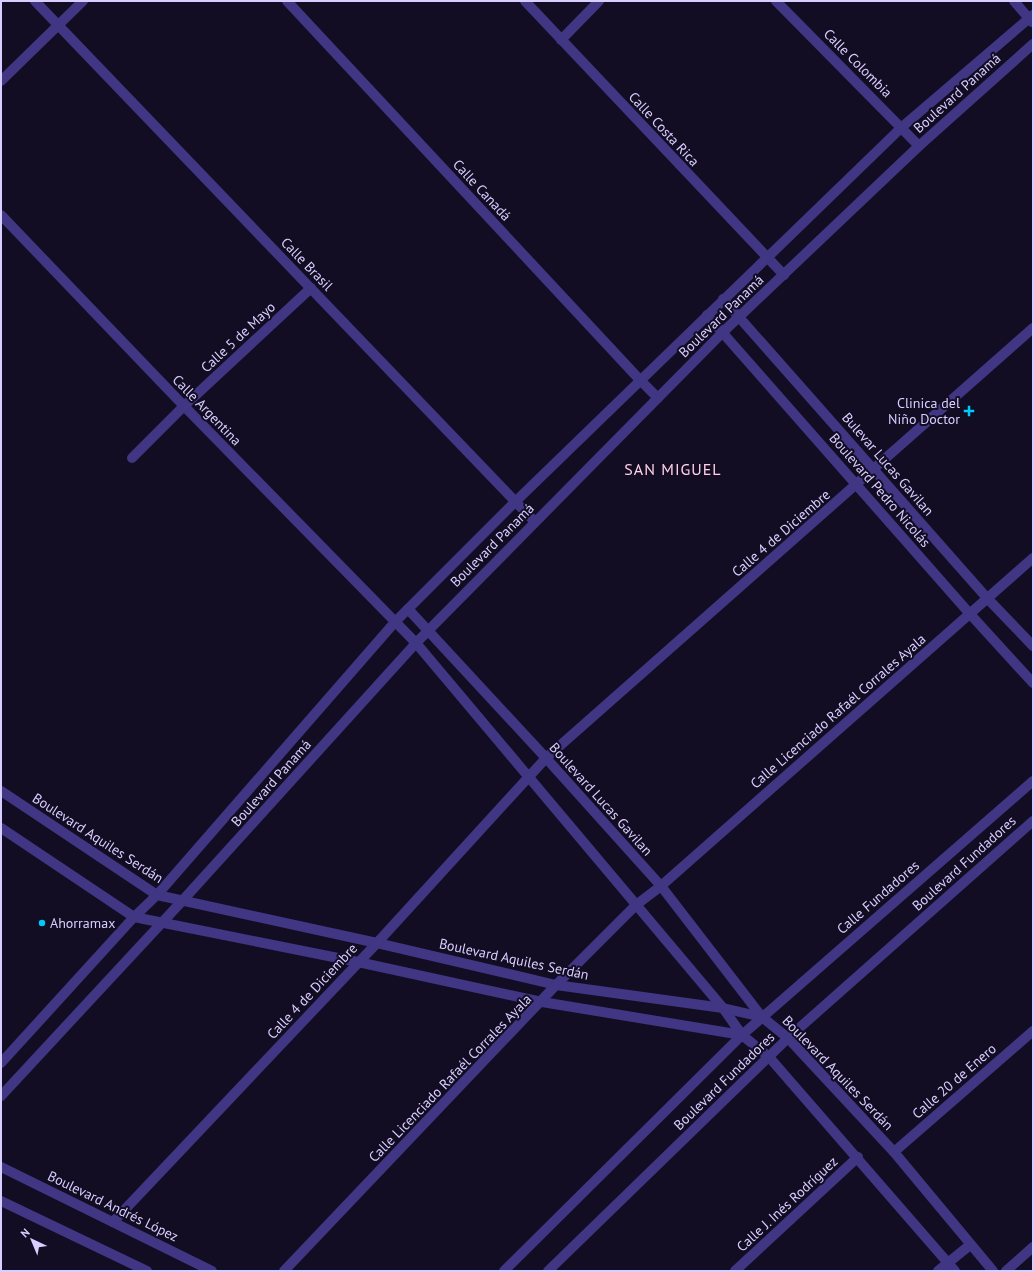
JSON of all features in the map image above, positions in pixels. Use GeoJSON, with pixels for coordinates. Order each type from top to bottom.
{"type":"FeatureCollection","features":[{"type":"Feature","properties":{"kind":"street","name":"Calle Brasil"},"geometry":{"type":"LineString","coordinates":[[35,1],[535,522]]}},
{"type":"Feature","properties":{"kind":"street"},"geometry":{"type":"LineString","coordinates":[[1,81],[83,1]]}},
{"type":"Feature","properties":{"kind":"street","name":"Calle Canadá"},"geometry":{"type":"LineString","coordinates":[[286,1],[658,398]]}},
{"type":"Feature","properties":{"kind":"street","name":"Calle Costa Rica"},"geometry":{"type":"LineString","coordinates":[[525,1],[784,275]]}},
{"type":"Feature","properties":{"kind":"street"},"geometry":{"type":"LineString","coordinates":[[561,40],[599,1]]}},
{"type":"Feature","properties":{"kind":"street","name":"Calle Colombia"},"geometry":{"type":"LineString","coordinates":[[776,1],[902,127],[919,146]]}},
{"type":"Feature","properties":{"kind":"street"},"geometry":{"type":"LineString","coordinates":[[1014,1],[1032,19]]}},
{"type":"Feature","properties":{"kind":"street","name":"Boulevard Panamá"},"geometry":{"type":"LineString","coordinates":[[1,1063],[134,917],[157,895],[395,622],[515,502],[766,257],[902,127],[1032,19]]}},
{"type":"Feature","properties":{"kind":"street","name":"Boulevard Panamá"},"geometry":{"type":"LineString","coordinates":[[1,1096],[184,900],[428,630],[723,332],[919,146],[1033,44]]}},
{"type":"Feature","properties":{"kind":"street","name":"Calle Argentina"},"geometry":{"type":"LineString","coordinates":[[1,215],[184,406],[395,622]]}},
{"type":"Feature","properties":{"kind":"street","name":"Calle 5 de Mayo"},"geometry":{"type":"LineString","coordinates":[[132,458],[184,406],[311,288]]}},
{"type":"Feature","properties":{"kind":"street","name":"Bulevar Lucas Gavilan"},"geometry":{"type":"LineString","coordinates":[[723,299],[987,598],[1033,646]]}},
{"type":"Feature","properties":{"kind":"street","name":"Boulevard Pedro Nicolás"},"geometry":{"type":"LineString","coordinates":[[707,315],[970,614],[1033,683]]}},
{"type":"Feature","properties":{"kind":"street","name":"Calle 4 de Diciembre"},"geometry":{"type":"LineString","coordinates":[[113,1222],[377,943],[546,758],[1033,328]]}},
{"type":"Feature","properties":{"kind":"street","name":"Calle Licenciado Rafaél Corrales Ayala"},"geometry":{"type":"LineString","coordinates":[[284,1271],[556,986],[636,905],[661,886],[1033,558]]}},
{"type":"Feature","properties":{"kind":"street","name":"Boulevard Lucas Gavilan"},"geometry":{"type":"LineString","coordinates":[[408,609],[546,758],[661,886],[762,1017]]}},
{"type":"Feature","properties":{"kind":"street"},"geometry":{"type":"LineString","coordinates":[[395,622],[416,643],[529,776],[723,1008],[742,1036],[769,1057],[858,1157],[955,1271]]}},
{"type":"Feature","properties":{"kind":"street","name":"Calle Fundadores"},"geometry":{"type":"LineString","coordinates":[[742,1036],[1033,781]]}},
{"type":"Feature","properties":{"kind":"street","name":"Boulevard Aquiles Serdán"},"geometry":{"type":"LineString","coordinates":[[1,791],[157,895],[377,943],[556,986],[723,1008],[762,1017],[788,1038],[894,1152],[993,1271]]}},
{"type":"Feature","properties":{"kind":"street","name":"Boulevard Fundadores"},"geometry":{"type":"LineString","coordinates":[[548,1271],[788,1038],[1033,821]]}},
{"type":"Feature","properties":{"kind":"street"},"geometry":{"type":"LineString","coordinates":[[1,828],[134,917],[358,962],[542,1002],[742,1036]]}},
{"type":"Feature","properties":{"kind":"street","name":"Calle 20 de Enero"},"geometry":{"type":"LineString","coordinates":[[894,1152],[1033,1031]]}},
{"type":"Feature","properties":{"kind":"street","name":"Boulevard Fundadores"},"geometry":{"type":"LineString","coordinates":[[504,1271],[742,1036]]}},
{"type":"Feature","properties":{"kind":"street","name":"Calle J. Inés Rodríguez"},"geometry":{"type":"LineString","coordinates":[[735,1271],[858,1157]]}},
{"type":"Feature","properties":{"kind":"street","name":"Boulevard Andrés López"},"geometry":{"type":"LineString","coordinates":[[1,1167],[212,1271]]}},
{"type":"Feature","properties":{"kind":"street"},"geometry":{"type":"LineString","coordinates":[[1,1201],[147,1271]]}},
{"type":"Feature","properties":{"kind":"street"},"geometry":{"type":"LineString","coordinates":[[938,1271],[970,1245]]}},
{"type":"Feature","properties":{"kind":"street"},"geometry":{"type":"LineString","coordinates":[[1006,1271],[1033,1247]]}},
{"type":"Feature","properties":{"kind":"place","name":"Clinica del Niño Doctor"},"geometry":{"type":"Point","coordinates":[969,411]}},
{"type":"Feature","properties":{"kind":"place","name":"Ahorramax"},"geometry":{"type":"Point","coordinates":[42,923]}},
{"type":"Feature","properties":{"kind":"district","name":"SAN MIGUEL"},"geometry":{"type":"Point","coordinates":[673,469]}}]}
